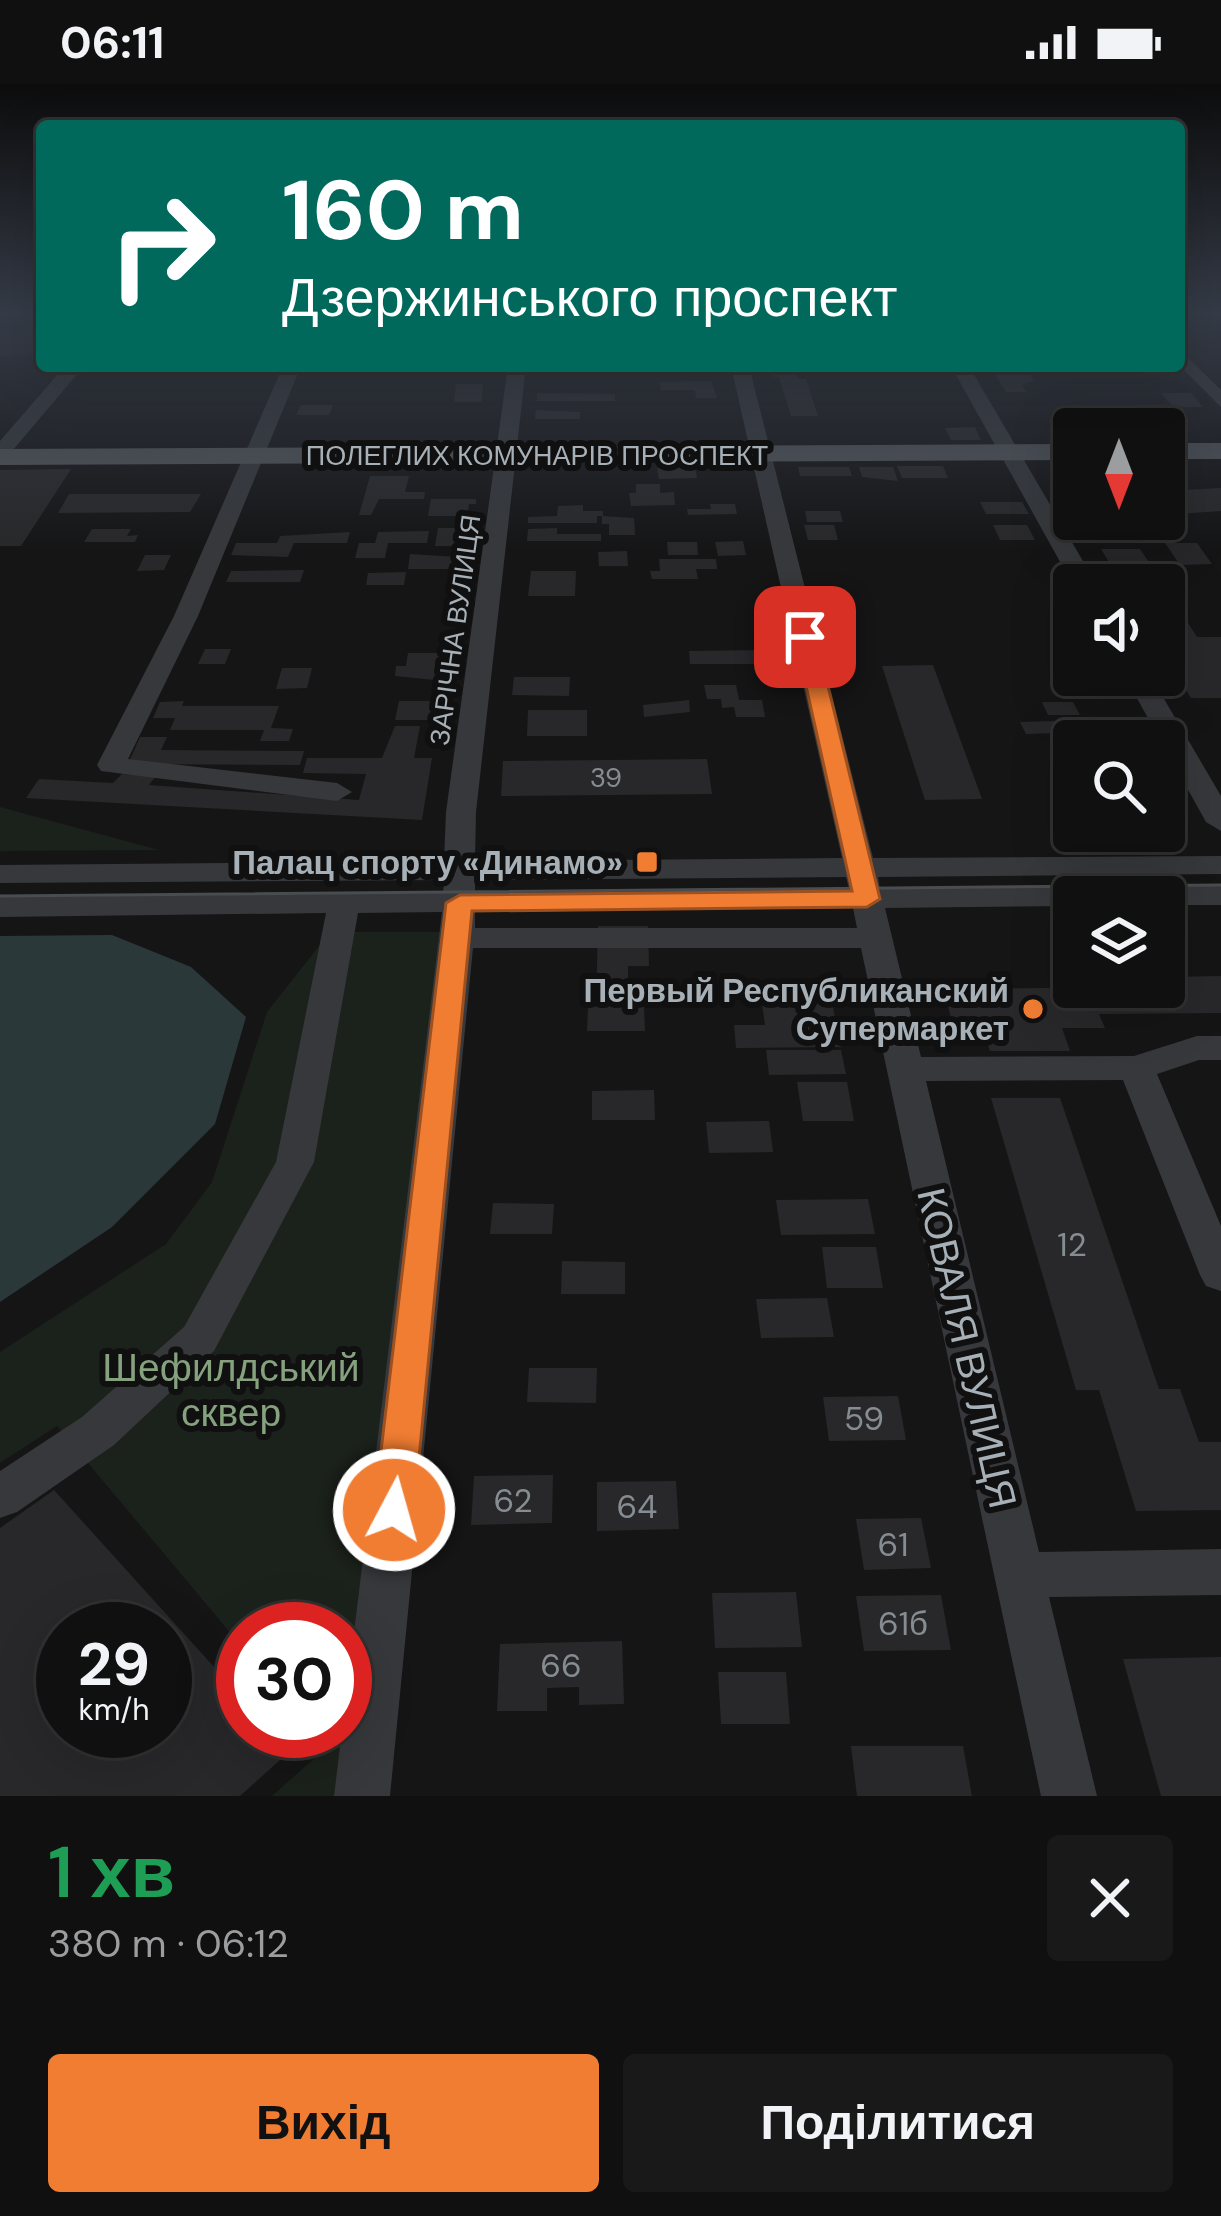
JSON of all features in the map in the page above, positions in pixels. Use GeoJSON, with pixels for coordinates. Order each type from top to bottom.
{"type":"FeatureCollection","features":[{"type":"Feature","properties":{"kind":"main road"},"geometry":{"type":"LineString","coordinates":[[1185,451],[1221,451]]}},
{"type":"Feature","properties":{"kind":"main road","name":"ПОЛЕГЛИХ КОМУНАРІВ ПРОСПЕКТ"},"geometry":{"type":"LineString","coordinates":[[0,455],[1053,452]]}},
{"type":"Feature","properties":{"kind":"street"},"geometry":{"type":"LineString","coordinates":[[0,455],[53,392]]}},
{"type":"Feature","properties":{"kind":"street"},"geometry":{"type":"LineString","coordinates":[[280,392],[186,616],[110,765],[337,792]]}},
{"type":"Feature","properties":{"kind":"street","name":"ЗАРІЧНА ВУЛИЦЯ"},"geometry":{"type":"LineString","coordinates":[[362,1796],[460,904],[461,812],[515,392]]}},
{"type":"Feature","properties":{"kind":"street","name":"КОВАЛЯ ВУЛИЦЯ"},"geometry":{"type":"LineString","coordinates":[[747,392],[1069,1796]]}},
{"type":"Feature","properties":{"kind":"street"},"geometry":{"type":"LineString","coordinates":[[975,392],[1073,564]]}},
{"type":"Feature","properties":{"kind":"street"},"geometry":{"type":"LineString","coordinates":[[1149,696],[1221,822]]}},
{"type":"Feature","properties":{"kind":"street"},"geometry":{"type":"LineString","coordinates":[[0,874],[460,904],[867,901],[1221,865]]}},
{"type":"Feature","properties":{"kind":"street"},"geometry":{"type":"LineString","coordinates":[[0,908],[1221,895]]}},
{"type":"Feature","properties":{"kind":"street"},"geometry":{"type":"LineString","coordinates":[[0,1497],[98,1431],[199,1339],[296,1162],[344,904]]}},
{"type":"Feature","properties":{"kind":"street"},"geometry":{"type":"LineString","coordinates":[[904,1069],[1136,1068],[1197,1048],[1221,1048]]}},
{"type":"Feature","properties":{"kind":"street"},"geometry":{"type":"LineString","coordinates":[[1136,1068],[1221,1275]]}},
{"type":"Feature","properties":{"kind":"street"},"geometry":{"type":"LineString","coordinates":[[1018,1575],[1221,1572]]}},
{"type":"Feature","properties":{"kind":"green space"},"geometry":{"type":"Polygon","coordinates":[[[0,807],[159,850],[0,851],[0,807]]]}},
{"type":"Feature","properties":{"kind":"green space","name":"Шефилдський сквер"},"geometry":{"type":"Polygon","coordinates":[[[330,932],[444,932],[366,1602],[216,1602],[216,1616],[57,1426],[0,1463],[0,1352],[166,1244],[212,1182],[267,1012],[330,932]]]}},
{"type":"Feature","properties":{"kind":"green space","name":"Шефилдський сквер"},"geometry":{"type":"Polygon","coordinates":[[[315,1758],[348,1758],[344,1796],[272,1796],[315,1758]]]}},
{"type":"Feature","properties":{"kind":"shaded area"},"geometry":{"type":"Polygon","coordinates":[[[112,935],[191,967],[246,1017],[215,1124],[112,1227],[0,1302],[0,936],[112,935]]]}},
{"type":"Feature","properties":{"kind":"building"},"geometry":{"type":"Polygon","coordinates":[[[455,392],[483,392],[482,402],[454,402],[455,392]]]}},
{"type":"Feature","properties":{"kind":"building"},"geometry":{"type":"Polygon","coordinates":[[[695,392],[715,392],[717,398],[696,398],[695,392]]]}},
{"type":"Feature","properties":{"kind":"building"},"geometry":{"type":"Polygon","coordinates":[[[784,392],[810,392],[818,416],[791,416],[784,392]]]}},
{"type":"Feature","properties":{"kind":"building"},"geometry":{"type":"Polygon","coordinates":[[[537,393],[615,394],[615,401],[537,401],[537,393]]]}},
{"type":"Feature","properties":{"kind":"building"},"geometry":{"type":"Polygon","coordinates":[[[1161,393],[1191,393],[1203,407],[1173,407],[1161,393]]]}},
{"type":"Feature","properties":{"kind":"building"},"geometry":{"type":"Polygon","coordinates":[[[301,405],[333,405],[329,415],[296,415],[301,405]]]}},
{"type":"Feature","properties":{"kind":"building"},"geometry":{"type":"Polygon","coordinates":[[[536,410],[580,412],[580,419],[535,419],[536,410]]]}},
{"type":"Feature","properties":{"kind":"building"},"geometry":{"type":"Polygon","coordinates":[[[975,427],[981,440],[951,440],[945,428],[975,427]]]}},
{"type":"Feature","properties":{"kind":"building"},"geometry":{"type":"Polygon","coordinates":[[[897,466],[943,466],[948,478],[902,478],[897,466]]]}},
{"type":"Feature","properties":{"kind":"building"},"geometry":{"type":"Polygon","coordinates":[[[695,467],[697,478],[659,479],[657,468],[695,467]]]}},
{"type":"Feature","properties":{"kind":"building"},"geometry":{"type":"Polygon","coordinates":[[[798,467],[849,467],[852,476],[800,476],[798,467]]]}},
{"type":"Feature","properties":{"kind":"building"},"geometry":{"type":"Polygon","coordinates":[[[859,467],[893,467],[898,481],[862,477],[859,467]]]}},
{"type":"Feature","properties":{"kind":"building"},"geometry":{"type":"Polygon","coordinates":[[[71,469],[21,546],[0,546],[0,470],[71,469]]]}},
{"type":"Feature","properties":{"kind":"building"},"geometry":{"type":"Polygon","coordinates":[[[370,476],[409,476],[405,492],[425,492],[424,499],[379,499],[371,515],[359,515],[370,476]]]}},
{"type":"Feature","properties":{"kind":"building"},"geometry":{"type":"Polygon","coordinates":[[[636,484],[660,484],[660,493],[674,492],[675,505],[631,506],[629,493],[636,493],[636,484]]]}},
{"type":"Feature","properties":{"kind":"building"},"geometry":{"type":"Polygon","coordinates":[[[1221,488],[1221,511],[1185,514],[1185,490],[1221,488]]]}},
{"type":"Feature","properties":{"kind":"building"},"geometry":{"type":"Polygon","coordinates":[[[69,494],[201,494],[190,512],[58,513],[69,494]]]}},
{"type":"Feature","properties":{"kind":"building"},"geometry":{"type":"Polygon","coordinates":[[[431,499],[476,499],[476,504],[469,504],[467,516],[428,516],[431,499]]]}},
{"type":"Feature","properties":{"kind":"building"},"geometry":{"type":"Polygon","coordinates":[[[980,502],[1022,502],[1029,514],[986,514],[980,502]]]}},
{"type":"Feature","properties":{"kind":"building"},"geometry":{"type":"Polygon","coordinates":[[[710,504],[735,504],[737,514],[688,515],[687,509],[711,509],[710,504]]]}},
{"type":"Feature","properties":{"kind":"building"},"geometry":{"type":"Polygon","coordinates":[[[583,505],[583,511],[603,511],[603,516],[597,516],[597,523],[528,523],[528,517],[557,516],[558,506],[583,505]]]}},
{"type":"Feature","properties":{"kind":"building"},"geometry":{"type":"Polygon","coordinates":[[[805,511],[840,511],[843,522],[807,522],[805,511]]]}},
{"type":"Feature","properties":{"kind":"building"},"geometry":{"type":"Polygon","coordinates":[[[602,516],[634,518],[635,535],[609,535],[609,524],[602,524],[602,516]]]}},
{"type":"Feature","properties":{"kind":"building"},"geometry":{"type":"Polygon","coordinates":[[[804,525],[834,525],[838,540],[808,540],[804,525]]]}},
{"type":"Feature","properties":{"kind":"building"},"geometry":{"type":"Polygon","coordinates":[[[993,525],[1027,525],[1035,540],[1000,540],[993,525]]]}},
{"type":"Feature","properties":{"kind":"building"},"geometry":{"type":"Polygon","coordinates":[[[438,528],[463,528],[460,546],[435,546],[438,528]]]}},
{"type":"Feature","properties":{"kind":"building"},"geometry":{"type":"Polygon","coordinates":[[[557,528],[557,534],[601,534],[601,541],[527,541],[528,529],[557,528]]]}},
{"type":"Feature","properties":{"kind":"building"},"geometry":{"type":"Polygon","coordinates":[[[92,529],[131,529],[127,536],[138,535],[135,542],[84,542],[92,529]]]}},
{"type":"Feature","properties":{"kind":"building"},"geometry":{"type":"Polygon","coordinates":[[[429,531],[427,543],[388,543],[385,558],[355,558],[359,543],[375,543],[378,532],[429,531]]]}},
{"type":"Feature","properties":{"kind":"building"},"geometry":{"type":"Polygon","coordinates":[[[350,532],[347,543],[294,543],[288,557],[231,555],[236,543],[277,543],[280,536],[350,532]]]}},
{"type":"Feature","properties":{"kind":"building"},"geometry":{"type":"Polygon","coordinates":[[[743,541],[746,555],[718,556],[715,542],[743,541]]]}},
{"type":"Feature","properties":{"kind":"building"},"geometry":{"type":"Polygon","coordinates":[[[667,542],[697,542],[698,555],[668,555],[667,542]]]}},
{"type":"Feature","properties":{"kind":"building"},"geometry":{"type":"Polygon","coordinates":[[[1165,543],[1197,543],[1212,564],[1185,565],[1179,564],[1165,543]]]}},
{"type":"Feature","properties":{"kind":"building"},"geometry":{"type":"Polygon","coordinates":[[[1101,549],[1140,549],[1150,564],[1110,564],[1101,549]]]}},
{"type":"Feature","properties":{"kind":"building"},"geometry":{"type":"Polygon","coordinates":[[[627,551],[628,566],[599,566],[598,552],[627,551]]]}},
{"type":"Feature","properties":{"kind":"building"},"geometry":{"type":"Polygon","coordinates":[[[410,554],[458,557],[457,569],[408,569],[410,554]]]}},
{"type":"Feature","properties":{"kind":"building"},"geometry":{"type":"Polygon","coordinates":[[[145,555],[171,555],[164,570],[137,571],[145,555]]]}},
{"type":"Feature","properties":{"kind":"building"},"geometry":{"type":"Polygon","coordinates":[[[659,559],[716,559],[717,569],[696,569],[698,579],[652,579],[650,571],[660,571],[659,559]]]}},
{"type":"Feature","properties":{"kind":"building"},"geometry":{"type":"Polygon","coordinates":[[[304,570],[300,582],[226,582],[231,571],[304,570]]]}},
{"type":"Feature","properties":{"kind":"building"},"geometry":{"type":"Polygon","coordinates":[[[531,571],[576,571],[575,596],[528,596],[531,571]]]}},
{"type":"Feature","properties":{"kind":"building"},"geometry":{"type":"Polygon","coordinates":[[[406,572],[404,585],[366,585],[368,573],[406,572]]]}},
{"type":"Feature","properties":{"kind":"building"},"geometry":{"type":"Polygon","coordinates":[[[1185,618],[1197,637],[1221,637],[1221,698],[1191,698],[1185,688],[1185,618]]]}},
{"type":"Feature","properties":{"kind":"building"},"geometry":{"type":"Polygon","coordinates":[[[205,649],[231,649],[225,664],[198,664],[205,649]]]}},
{"type":"Feature","properties":{"kind":"building"},"geometry":{"type":"Polygon","coordinates":[[[766,650],[769,664],[690,664],[689,651],[766,650]]]}},
{"type":"Feature","properties":{"kind":"building"},"geometry":{"type":"Polygon","coordinates":[[[408,653],[461,653],[460,664],[447,664],[445,681],[395,676],[396,666],[406,666],[408,653]]]}},
{"type":"Feature","properties":{"kind":"building"},"geometry":{"type":"Polygon","coordinates":[[[933,665],[982,799],[925,800],[882,666],[933,665]]]}},
{"type":"Feature","properties":{"kind":"building"},"geometry":{"type":"Polygon","coordinates":[[[282,668],[312,668],[307,688],[276,689],[282,668]]]}},
{"type":"Feature","properties":{"kind":"building"},"geometry":{"type":"Polygon","coordinates":[[[514,677],[570,677],[569,696],[512,695],[514,677]]]}},
{"type":"Feature","properties":{"kind":"building"},"geometry":{"type":"Polygon","coordinates":[[[704,685],[736,685],[739,700],[762,700],[765,717],[736,717],[734,707],[722,708],[721,699],[707,699],[704,685]]]}},
{"type":"Feature","properties":{"kind":"building"},"geometry":{"type":"Polygon","coordinates":[[[689,700],[690,712],[644,717],[643,705],[689,700]]]}},
{"type":"Feature","properties":{"kind":"building"},"geometry":{"type":"Polygon","coordinates":[[[184,701],[182,706],[279,706],[271,728],[293,729],[289,741],[260,741],[264,730],[170,730],[175,718],[153,718],[160,702],[184,701]]]}},
{"type":"Feature","properties":{"kind":"building"},"geometry":{"type":"Polygon","coordinates":[[[399,701],[439,701],[436,720],[395,720],[399,701]]]}},
{"type":"Feature","properties":{"kind":"building"},"geometry":{"type":"Polygon","coordinates":[[[1042,702],[1073,702],[1080,715],[1048,715],[1042,702]]]}},
{"type":"Feature","properties":{"kind":"building"},"geometry":{"type":"Polygon","coordinates":[[[528,710],[587,710],[587,736],[527,736],[528,710]]]}},
{"type":"Feature","properties":{"kind":"building"},"geometry":{"type":"Polygon","coordinates":[[[1053,721],[1053,733],[1026,734],[1020,722],[1053,721]]]}},
{"type":"Feature","properties":{"kind":"building"},"geometry":{"type":"Polygon","coordinates":[[[395,726],[420,726],[414,758],[432,758],[422,820],[26,798],[39,779],[113,783],[122,774],[156,776],[149,785],[359,800],[366,774],[303,773],[307,758],[382,758],[395,726]]]}},
{"type":"Feature","properties":{"kind":"building"},"geometry":{"type":"Polygon","coordinates":[[[140,737],[167,737],[161,750],[304,751],[300,765],[128,764],[140,737]]]}},
{"type":"Feature","properties":{"kind":"building"},"geometry":{"type":"Polygon","coordinates":[[[707,759],[712,794],[501,796],[503,761],[707,759]]]}},
{"type":"Feature","properties":{"kind":"building"},"geometry":{"type":"Polygon","coordinates":[[[598,926],[648,926],[649,966],[628,966],[628,1007],[644,1007],[645,1031],[587,1031],[588,1007],[596,1007],[598,926]]]}},
{"type":"Feature","properties":{"kind":"building"},"geometry":{"type":"Polygon","coordinates":[[[1221,976],[1221,1013],[1099,1014],[1105,1028],[1062,1028],[1070,1051],[990,1051],[984,1034],[956,1035],[943,989],[1053,988],[1053,1008],[1185,1008],[1185,977],[1221,976]]]}},
{"type":"Feature","properties":{"kind":"building"},"geometry":{"type":"Polygon","coordinates":[[[832,1003],[841,1047],[736,1048],[734,1025],[765,1025],[762,1004],[832,1003]]]}},
{"type":"Feature","properties":{"kind":"building"},"geometry":{"type":"Polygon","coordinates":[[[766,1050],[841,1050],[846,1074],[769,1075],[766,1050]]]}},
{"type":"Feature","properties":{"kind":"building"},"geometry":{"type":"Polygon","coordinates":[[[797,1082],[847,1082],[854,1121],[803,1121],[797,1082]]]}},
{"type":"Feature","properties":{"kind":"building"},"geometry":{"type":"Polygon","coordinates":[[[654,1090],[655,1120],[592,1120],[592,1091],[654,1090]]]}},
{"type":"Feature","properties":{"kind":"building"},"geometry":{"type":"Polygon","coordinates":[[[991,1098],[1060,1098],[1159,1389],[1180,1389],[1199,1442],[1221,1442],[1221,1510],[1136,1511],[1099,1390],[1076,1390],[991,1098]]]}},
{"type":"Feature","properties":{"kind":"building"},"geometry":{"type":"Polygon","coordinates":[[[769,1121],[773,1152],[709,1153],[706,1122],[769,1121]]]}},
{"type":"Feature","properties":{"kind":"building"},"geometry":{"type":"Polygon","coordinates":[[[868,1199],[875,1234],[781,1235],[776,1200],[868,1199]]]}},
{"type":"Feature","properties":{"kind":"building"},"geometry":{"type":"Polygon","coordinates":[[[493,1203],[554,1204],[552,1234],[490,1234],[493,1203]]]}},
{"type":"Feature","properties":{"kind":"building"},"geometry":{"type":"Polygon","coordinates":[[[822,1247],[876,1247],[883,1288],[827,1288],[822,1247]]]}},
{"type":"Feature","properties":{"kind":"building"},"geometry":{"type":"Polygon","coordinates":[[[562,1261],[625,1262],[625,1294],[561,1294],[562,1261]]]}},
{"type":"Feature","properties":{"kind":"building"},"geometry":{"type":"Polygon","coordinates":[[[827,1298],[834,1337],[761,1338],[756,1299],[827,1298]]]}},
{"type":"Feature","properties":{"kind":"building"},"geometry":{"type":"Polygon","coordinates":[[[529,1368],[597,1368],[596,1403],[527,1402],[529,1368]]]}},
{"type":"Feature","properties":{"kind":"building"},"geometry":{"type":"Polygon","coordinates":[[[898,1396],[906,1440],[829,1441],[823,1397],[898,1396]]]}},
{"type":"Feature","properties":{"kind":"building"},"geometry":{"type":"Polygon","coordinates":[[[553,1475],[552,1523],[471,1525],[474,1476],[553,1475]]]}},
{"type":"Feature","properties":{"kind":"building"},"geometry":{"type":"Polygon","coordinates":[[[676,1481],[679,1529],[597,1531],[597,1482],[676,1481]]]}},
{"type":"Feature","properties":{"kind":"building"},"geometry":{"type":"Polygon","coordinates":[[[54,1490],[155,1602],[36,1602],[36,1758],[192,1758],[192,1643],[216,1669],[216,1758],[282,1758],[240,1796],[0,1796],[0,1528],[54,1490]]]}},
{"type":"Feature","properties":{"kind":"building"},"geometry":{"type":"Polygon","coordinates":[[[921,1518],[931,1568],[864,1570],[856,1519],[921,1518]]]}},
{"type":"Feature","properties":{"kind":"building"},"geometry":{"type":"Polygon","coordinates":[[[796,1592],[802,1647],[715,1648],[712,1593],[796,1592]]]}},
{"type":"Feature","properties":{"kind":"building"},"geometry":{"type":"Polygon","coordinates":[[[941,1595],[951,1650],[864,1651],[856,1596],[941,1595]]]}},
{"type":"Feature","properties":{"kind":"building"},"geometry":{"type":"Polygon","coordinates":[[[622,1641],[624,1704],[579,1705],[579,1687],[547,1688],[547,1711],[497,1711],[500,1644],[622,1641]]]}},
{"type":"Feature","properties":{"kind":"building"},"geometry":{"type":"Polygon","coordinates":[[[1221,1657],[1221,1796],[1161,1796],[1123,1659],[1221,1657]]]}},
{"type":"Feature","properties":{"kind":"building"},"geometry":{"type":"Polygon","coordinates":[[[718,1672],[786,1672],[790,1724],[721,1724],[718,1672]]]}},
{"type":"Feature","properties":{"kind":"building"},"geometry":{"type":"Polygon","coordinates":[[[851,1746],[963,1746],[972,1796],[857,1796],[851,1746]]]}},
{"type":"Feature","properties":{"kind":"tram line"},"geometry":{"type":"LineString","coordinates":[[0,896],[1221,885]]}},
{"type":"Feature","properties":{"kind":"place","name":"Палац спорту «Динамо»"},"geometry":{"type":"Point","coordinates":[647,862]}},
{"type":"Feature","properties":{"kind":"place","name":"Первый Республиканский Супермаркет"},"geometry":{"type":"Point","coordinates":[1033,1009]}},
{"type":"Feature","properties":{"kind":"route"},"geometry":{"type":"LineString","coordinates":[[394,1510],[460,903],[867,899],[805,637]]}}]}
